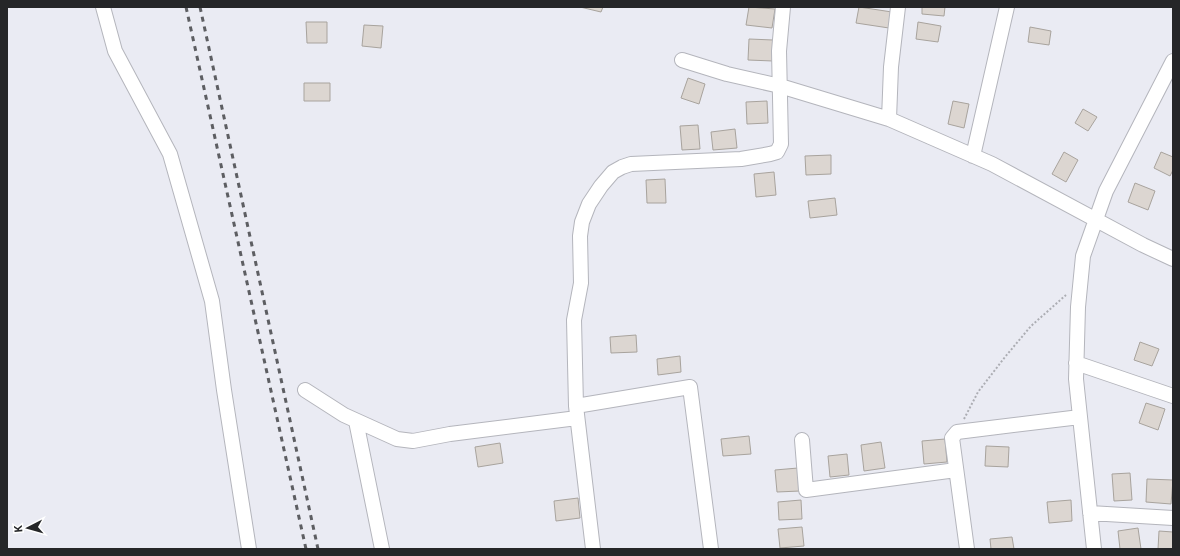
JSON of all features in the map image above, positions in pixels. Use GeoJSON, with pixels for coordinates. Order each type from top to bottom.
{"type":"FeatureCollection","features":[{"type":"Feature","properties":{"kind":"street"},"geometry":{"type":"LineString","coordinates":[[103,7],[115,51],[170,154],[212,301],[224,390],[249,549]]}},
{"type":"Feature","properties":{"kind":"street"},"geometry":{"type":"LineString","coordinates":[[593,549],[577,412],[574,320],[581,283],[580,236],[582,222],[589,204],[601,186],[613,172],[622,167],[631,164],[741,158],[777,152],[781,144],[779,51],[783,7]]}},
{"type":"Feature","properties":{"kind":"street"},"geometry":{"type":"LineString","coordinates":[[889,119],[891,67],[898,7]]}},
{"type":"Feature","properties":{"kind":"street"},"geometry":{"type":"LineString","coordinates":[[973,156],[1007,7]]}},
{"type":"Feature","properties":{"kind":"street"},"geometry":{"type":"LineString","coordinates":[[682,60],[727,74],[780,86],[889,119],[992,164],[1143,245],[1173,259]]}},
{"type":"Feature","properties":{"kind":"street"},"geometry":{"type":"LineString","coordinates":[[1094,549],[1076,379],[1080,287],[1083,256],[1106,191],[1173,61]]}},
{"type":"Feature","properties":{"kind":"street"},"geometry":{"type":"LineString","coordinates":[[1076,363],[1173,396]]}},
{"type":"Feature","properties":{"kind":"street"},"geometry":{"type":"LineString","coordinates":[[305,390],[356,421],[397,439],[414,441],[577,412],[690,387],[711,549]]}},
{"type":"Feature","properties":{"kind":"street"},"geometry":{"type":"LineString","coordinates":[[966,549],[952,438],[957,432],[1080,416]]}},
{"type":"Feature","properties":{"kind":"street"},"geometry":{"type":"LineString","coordinates":[[356,421],[382,549]]}},
{"type":"Feature","properties":{"kind":"street"},"geometry":{"type":"LineString","coordinates":[[802,440],[806,490],[956,470]]}},
{"type":"Feature","properties":{"kind":"street"},"geometry":{"type":"LineString","coordinates":[[1090,513],[1173,518]]}},
{"type":"Feature","properties":{"kind":"path"},"geometry":{"type":"LineString","coordinates":[[957,432],[978,392],[1031,326],[1067,294],[1080,287]]}},
{"type":"Feature","properties":{"kind":"building"},"geometry":{"type":"Polygon","coordinates":[[[580,7],[603,7],[601,12],[580,7]]]}},
{"type":"Feature","properties":{"kind":"building"},"geometry":{"type":"Polygon","coordinates":[[[749,7],[775,9],[772,28],[746,25],[749,7]]]}},
{"type":"Feature","properties":{"kind":"building"},"geometry":{"type":"Polygon","coordinates":[[[859,7],[892,12],[889,28],[856,23],[859,7]]]}},
{"type":"Feature","properties":{"kind":"building"},"geometry":{"type":"Polygon","coordinates":[[[922,7],[945,7],[944,16],[922,14],[922,7]]]}},
{"type":"Feature","properties":{"kind":"building"},"geometry":{"type":"Polygon","coordinates":[[[306,22],[327,22],[327,43],[307,43],[306,22]]]}},
{"type":"Feature","properties":{"kind":"building"},"geometry":{"type":"Polygon","coordinates":[[[918,22],[941,26],[938,42],[916,39],[918,22]]]}},
{"type":"Feature","properties":{"kind":"building"},"geometry":{"type":"Polygon","coordinates":[[[364,25],[383,26],[381,48],[362,46],[364,25]]]}},
{"type":"Feature","properties":{"kind":"building"},"geometry":{"type":"Polygon","coordinates":[[[1030,27],[1051,31],[1049,45],[1028,42],[1030,27]]]}},
{"type":"Feature","properties":{"kind":"building"},"geometry":{"type":"Polygon","coordinates":[[[749,39],[773,40],[773,61],[748,60],[749,39]]]}},
{"type":"Feature","properties":{"kind":"building"},"geometry":{"type":"Polygon","coordinates":[[[688,78],[705,84],[699,104],[681,98],[688,78]]]}},
{"type":"Feature","properties":{"kind":"building"},"geometry":{"type":"Polygon","coordinates":[[[304,83],[330,83],[330,101],[304,101],[304,83]]]}},
{"type":"Feature","properties":{"kind":"building"},"geometry":{"type":"Polygon","coordinates":[[[767,101],[768,123],[747,124],[746,102],[767,101]]]}},
{"type":"Feature","properties":{"kind":"building"},"geometry":{"type":"Polygon","coordinates":[[[953,101],[969,104],[964,128],[948,124],[953,101]]]}},
{"type":"Feature","properties":{"kind":"building"},"geometry":{"type":"Polygon","coordinates":[[[1083,109],[1097,117],[1088,131],[1075,123],[1083,109]]]}},
{"type":"Feature","properties":{"kind":"building"},"geometry":{"type":"Polygon","coordinates":[[[698,125],[700,149],[682,150],[680,126],[698,125]]]}},
{"type":"Feature","properties":{"kind":"building"},"geometry":{"type":"Polygon","coordinates":[[[735,129],[737,148],[713,150],[711,132],[735,129]]]}},
{"type":"Feature","properties":{"kind":"building"},"geometry":{"type":"Polygon","coordinates":[[[1064,152],[1078,160],[1066,182],[1052,174],[1064,152]]]}},
{"type":"Feature","properties":{"kind":"building"},"geometry":{"type":"Polygon","coordinates":[[[1161,152],[1173,157],[1173,170],[1170,176],[1154,168],[1161,152]]]}},
{"type":"Feature","properties":{"kind":"building"},"geometry":{"type":"Polygon","coordinates":[[[831,155],[831,174],[806,175],[805,156],[831,155]]]}},
{"type":"Feature","properties":{"kind":"building"},"geometry":{"type":"Polygon","coordinates":[[[774,172],[776,195],[756,197],[754,174],[774,172]]]}},
{"type":"Feature","properties":{"kind":"building"},"geometry":{"type":"Polygon","coordinates":[[[665,179],[666,203],[647,203],[646,180],[665,179]]]}},
{"type":"Feature","properties":{"kind":"building"},"geometry":{"type":"Polygon","coordinates":[[[1135,183],[1155,191],[1148,210],[1128,202],[1135,183]]]}},
{"type":"Feature","properties":{"kind":"building"},"geometry":{"type":"Polygon","coordinates":[[[835,198],[837,215],[810,218],[808,201],[835,198]]]}},
{"type":"Feature","properties":{"kind":"building"},"geometry":{"type":"Polygon","coordinates":[[[636,335],[637,352],[611,353],[610,337],[636,335]]]}},
{"type":"Feature","properties":{"kind":"building"},"geometry":{"type":"Polygon","coordinates":[[[1140,342],[1159,349],[1152,366],[1134,360],[1140,342]]]}},
{"type":"Feature","properties":{"kind":"building"},"geometry":{"type":"Polygon","coordinates":[[[680,356],[681,372],[658,375],[657,359],[680,356]]]}},
{"type":"Feature","properties":{"kind":"building"},"geometry":{"type":"Polygon","coordinates":[[[1146,403],[1165,409],[1158,430],[1139,423],[1146,403]]]}},
{"type":"Feature","properties":{"kind":"building"},"geometry":{"type":"Polygon","coordinates":[[[749,436],[751,454],[723,456],[721,439],[749,436]]]}},
{"type":"Feature","properties":{"kind":"building"},"geometry":{"type":"Polygon","coordinates":[[[945,439],[947,462],[924,464],[922,441],[945,439]]]}},
{"type":"Feature","properties":{"kind":"building"},"geometry":{"type":"Polygon","coordinates":[[[881,442],[885,468],[864,471],[861,445],[881,442]]]}},
{"type":"Feature","properties":{"kind":"building"},"geometry":{"type":"Polygon","coordinates":[[[500,443],[503,463],[478,467],[475,447],[500,443]]]}},
{"type":"Feature","properties":{"kind":"building"},"geometry":{"type":"Polygon","coordinates":[[[986,446],[1009,447],[1008,467],[985,466],[986,446]]]}},
{"type":"Feature","properties":{"kind":"building"},"geometry":{"type":"Polygon","coordinates":[[[847,454],[849,475],[830,477],[828,456],[847,454]]]}},
{"type":"Feature","properties":{"kind":"building"},"geometry":{"type":"Polygon","coordinates":[[[798,468],[800,491],[777,492],[775,470],[798,468]]]}},
{"type":"Feature","properties":{"kind":"building"},"geometry":{"type":"Polygon","coordinates":[[[1130,473],[1132,500],[1114,501],[1112,474],[1130,473]]]}},
{"type":"Feature","properties":{"kind":"building"},"geometry":{"type":"Polygon","coordinates":[[[1147,479],[1173,480],[1171,504],[1146,502],[1147,479]]]}},
{"type":"Feature","properties":{"kind":"building"},"geometry":{"type":"Polygon","coordinates":[[[578,498],[580,518],[556,521],[554,501],[578,498]]]}},
{"type":"Feature","properties":{"kind":"building"},"geometry":{"type":"Polygon","coordinates":[[[801,500],[802,519],[779,520],[778,502],[801,500]]]}},
{"type":"Feature","properties":{"kind":"building"},"geometry":{"type":"Polygon","coordinates":[[[1071,500],[1072,521],[1049,523],[1047,502],[1071,500]]]}},
{"type":"Feature","properties":{"kind":"building"},"geometry":{"type":"Polygon","coordinates":[[[802,527],[804,546],[780,548],[778,529],[802,527]]]}},
{"type":"Feature","properties":{"kind":"building"},"geometry":{"type":"Polygon","coordinates":[[[1138,528],[1141,549],[1120,549],[1118,531],[1138,528]]]}},
{"type":"Feature","properties":{"kind":"building"},"geometry":{"type":"Polygon","coordinates":[[[1159,531],[1173,532],[1173,549],[1158,549],[1159,531]]]}},
{"type":"Feature","properties":{"kind":"building"},"geometry":{"type":"Polygon","coordinates":[[[1012,537],[1014,549],[991,549],[990,539],[1012,537]]]}},
{"type":"Feature","properties":{"kind":"railway"},"geometry":{"type":"LineString","coordinates":[[186,7],[306,549]]}},
{"type":"Feature","properties":{"kind":"railway"},"geometry":{"type":"LineString","coordinates":[[200,7],[318,549]]}}]}
